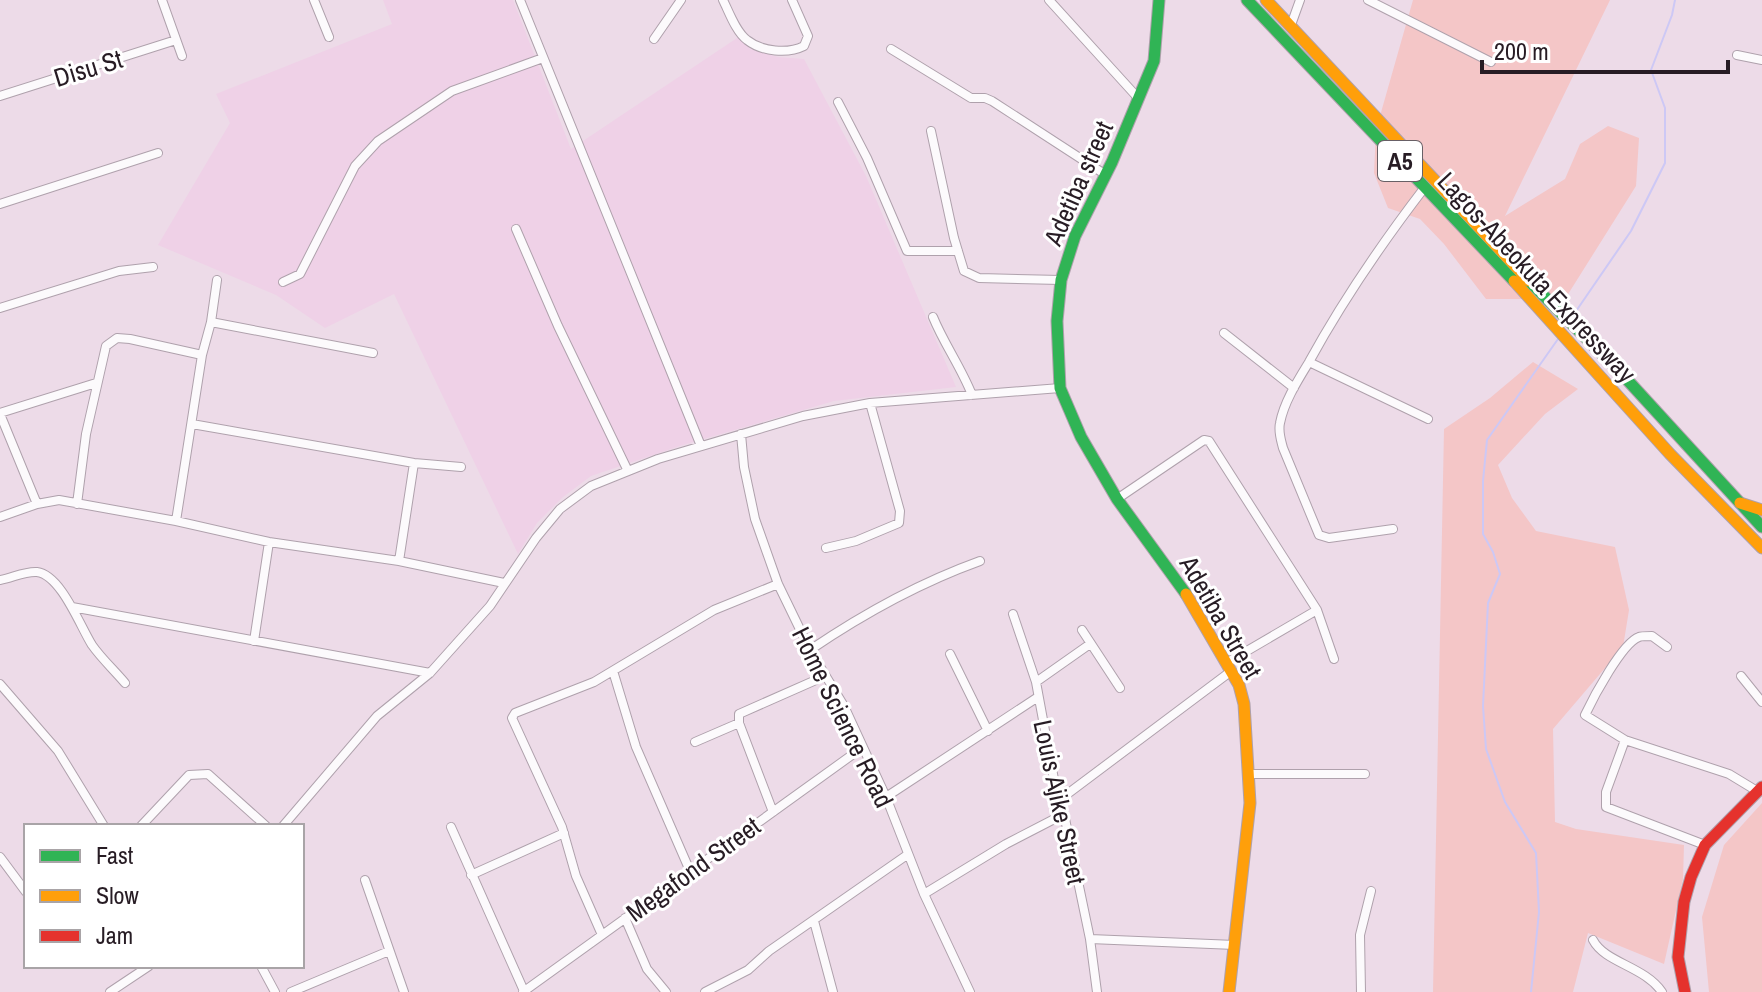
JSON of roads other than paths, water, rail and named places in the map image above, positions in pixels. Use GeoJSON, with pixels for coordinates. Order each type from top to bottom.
{"type":"FeatureCollection","features":[{"type":"Feature","properties":{"kind":"main road","name":"Adetiba street"},"geometry":{"type":"LineString","coordinates":[[1060,388],[1057,321],[1061,280],[1075,236],[1106,175],[1154,61],[1159,0]]}},
{"type":"Feature","properties":{"kind":"main road","name":"Lagos-Abeokuta Expressway"},"geometry":{"type":"LineString","coordinates":[[1247,0],[1425,187],[1670,454],[1762,548]]}},
{"type":"Feature","properties":{"kind":"main road","name":"Lagos-Abeokuta Expressway"},"geometry":{"type":"LineString","coordinates":[[1266,0],[1558,312],[1621,373],[1762,527]]}},
{"type":"Feature","properties":{"kind":"main road","name":"Adetiba Street"},"geometry":{"type":"LineString","coordinates":[[1060,388],[1081,437],[1117,499],[1169,568],[1239,685],[1244,704],[1250,803],[1229,992]]}},
{"type":"Feature","properties":{"kind":"main road"},"geometry":{"type":"LineString","coordinates":[[1670,454],[1683,442]]}},
{"type":"Feature","properties":{"kind":"main road"},"geometry":{"type":"LineString","coordinates":[[1738,502],[1762,510]]}},
{"type":"Feature","properties":{"kind":"main road"},"geometry":{"type":"LineString","coordinates":[[1685,992],[1678,957],[1684,902],[1691,877],[1705,845],[1760,789]]}},
{"type":"Feature","properties":{"kind":"street"},"geometry":{"type":"LineString","coordinates":[[162,0],[182,56]]}},
{"type":"Feature","properties":{"kind":"street"},"geometry":{"type":"LineString","coordinates":[[314,0],[329,37]]}},
{"type":"Feature","properties":{"kind":"street"},"geometry":{"type":"LineString","coordinates":[[520,0],[701,446]]}},
{"type":"Feature","properties":{"kind":"street"},"geometry":{"type":"LineString","coordinates":[[654,39],[681,0]]}},
{"type":"Feature","properties":{"kind":"street"},"geometry":{"type":"LineString","coordinates":[[723,0],[744,39],[765,49],[779,51],[804,46],[808,36],[792,0]]}},
{"type":"Feature","properties":{"kind":"street"},"geometry":{"type":"LineString","coordinates":[[1049,0],[1139,99]]}},
{"type":"Feature","properties":{"kind":"street"},"geometry":{"type":"LineString","coordinates":[[1291,25],[1300,0]]}},
{"type":"Feature","properties":{"kind":"street"},"geometry":{"type":"LineString","coordinates":[[1371,1],[1491,62]]}},
{"type":"Feature","properties":{"kind":"street","name":"Disu St"},"geometry":{"type":"LineString","coordinates":[[0,96],[176,40]]}},
{"type":"Feature","properties":{"kind":"street"},"geometry":{"type":"LineString","coordinates":[[891,49],[971,98],[992,101],[1106,175]]}},
{"type":"Feature","properties":{"kind":"street"},"geometry":{"type":"LineString","coordinates":[[1737,55],[1762,60]]}},
{"type":"Feature","properties":{"kind":"street"},"geometry":{"type":"LineString","coordinates":[[283,282],[300,274],[355,166],[378,141],[452,91],[543,58]]}},
{"type":"Feature","properties":{"kind":"street"},"geometry":{"type":"LineString","coordinates":[[838,102],[867,158],[907,251],[958,251]]}},
{"type":"Feature","properties":{"kind":"street"},"geometry":{"type":"LineString","coordinates":[[931,131],[964,271],[970,276],[1061,280]]}},
{"type":"Feature","properties":{"kind":"street"},"geometry":{"type":"LineString","coordinates":[[0,204],[158,153]]}},
{"type":"Feature","properties":{"kind":"street"},"geometry":{"type":"LineString","coordinates":[[1393,529],[1329,538],[1319,535],[1279,434],[1280,422],[1294,388],[1332,320],[1384,240],[1425,187]]}},
{"type":"Feature","properties":{"kind":"street"},"geometry":{"type":"LineString","coordinates":[[516,229],[558,326],[627,469]]}},
{"type":"Feature","properties":{"kind":"street"},"geometry":{"type":"LineString","coordinates":[[0,308],[119,271],[153,267]]}},
{"type":"Feature","properties":{"kind":"street"},"geometry":{"type":"LineString","coordinates":[[176,521],[217,280]]}},
{"type":"Feature","properties":{"kind":"street"},"geometry":{"type":"LineString","coordinates":[[933,317],[972,395]]}},
{"type":"Feature","properties":{"kind":"street"},"geometry":{"type":"LineString","coordinates":[[211,322],[373,353]]}},
{"type":"Feature","properties":{"kind":"street"},"geometry":{"type":"LineString","coordinates":[[1224,333],[1294,388]]}},
{"type":"Feature","properties":{"kind":"street"},"geometry":{"type":"LineString","coordinates":[[77,504],[86,434],[106,346],[117,338],[202,355]]}},
{"type":"Feature","properties":{"kind":"street"},"geometry":{"type":"LineString","coordinates":[[1309,362],[1428,419]]}},
{"type":"Feature","properties":{"kind":"street"},"geometry":{"type":"LineString","coordinates":[[37,504],[0,414],[96,383]]}},
{"type":"Feature","properties":{"kind":"street"},"geometry":{"type":"LineString","coordinates":[[285,824],[377,716],[430,673],[490,606],[560,509],[591,486],[627,469],[803,416],[870,403],[1060,388]]}},
{"type":"Feature","properties":{"kind":"street"},"geometry":{"type":"LineString","coordinates":[[826,548],[856,541],[899,523],[900,511],[870,403]]}},
{"type":"Feature","properties":{"kind":"street"},"geometry":{"type":"LineString","coordinates":[[192,424],[414,463],[461,467]]}},
{"type":"Feature","properties":{"kind":"street","name":"Home Science Road"},"geometry":{"type":"LineString","coordinates":[[741,434],[744,467],[755,519],[778,584],[810,650],[844,706],[886,797],[924,894],[970,992]]}},
{"type":"Feature","properties":{"kind":"street"},"geometry":{"type":"LineString","coordinates":[[1117,499],[1204,440],[1209,441],[1317,610],[1334,659]]}},
{"type":"Feature","properties":{"kind":"street"},"geometry":{"type":"LineString","coordinates":[[399,561],[414,463]]}},
{"type":"Feature","properties":{"kind":"street"},"geometry":{"type":"LineString","coordinates":[[0,517],[59,500],[269,542],[399,561],[504,583]]}},
{"type":"Feature","properties":{"kind":"street"},"geometry":{"type":"LineString","coordinates":[[254,641],[269,542]]}},
{"type":"Feature","properties":{"kind":"street"},"geometry":{"type":"LineString","coordinates":[[810,650],[900,595],[980,561]]}},
{"type":"Feature","properties":{"kind":"street"},"geometry":{"type":"LineString","coordinates":[[0,580],[40,572],[48,577],[72,607],[92,645],[125,683]]}},
{"type":"Feature","properties":{"kind":"street"},"geometry":{"type":"LineString","coordinates":[[602,935],[576,876],[564,833],[512,718],[515,713],[594,682],[714,610],[778,584]]}},
{"type":"Feature","properties":{"kind":"street"},"geometry":{"type":"LineString","coordinates":[[72,607],[430,673]]}},
{"type":"Feature","properties":{"kind":"street"},"geometry":{"type":"LineString","coordinates":[[1058,801],[1229,667],[1317,610]]}},
{"type":"Feature","properties":{"kind":"street","name":"Louis Ajike Street"},"geometry":{"type":"LineString","coordinates":[[1013,614],[1036,682],[1058,801],[1064,814],[1090,939],[1097,992]]}},
{"type":"Feature","properties":{"kind":"street"},"geometry":{"type":"LineString","coordinates":[[1082,630],[1120,688]]}},
{"type":"Feature","properties":{"kind":"street"},"geometry":{"type":"LineString","coordinates":[[1667,647],[1652,636],[1640,637],[1633,642],[1621,655],[1585,715],[1625,740],[1729,774],[1760,789]]}},
{"type":"Feature","properties":{"kind":"street"},"geometry":{"type":"LineString","coordinates":[[1036,682],[1090,644]]}},
{"type":"Feature","properties":{"kind":"street"},"geometry":{"type":"LineString","coordinates":[[950,654],[988,731]]}},
{"type":"Feature","properties":{"kind":"street"},"geometry":{"type":"LineString","coordinates":[[613,671],[636,747],[690,871]]}},
{"type":"Feature","properties":{"kind":"street"},"geometry":{"type":"LineString","coordinates":[[773,812],[739,723],[739,714],[825,676]]}},
{"type":"Feature","properties":{"kind":"street"},"geometry":{"type":"LineString","coordinates":[[1741,676],[1762,702]]}},
{"type":"Feature","properties":{"kind":"street"},"geometry":{"type":"LineString","coordinates":[[0,684],[58,751],[103,824]]}},
{"type":"Feature","properties":{"kind":"street"},"geometry":{"type":"LineString","coordinates":[[886,797],[1038,697]]}},
{"type":"Feature","properties":{"kind":"street"},"geometry":{"type":"LineString","coordinates":[[695,742],[739,723]]}},
{"type":"Feature","properties":{"kind":"street"},"geometry":{"type":"LineString","coordinates":[[1625,740],[1606,792],[1606,807],[1705,845]]}},
{"type":"Feature","properties":{"kind":"street","name":"Megafond Street"},"geometry":{"type":"LineString","coordinates":[[524,992],[863,747]]}},
{"type":"Feature","properties":{"kind":"street"},"geometry":{"type":"LineString","coordinates":[[143,824],[189,775],[200,773],[208,774],[264,824]]}},
{"type":"Feature","properties":{"kind":"street"},"geometry":{"type":"LineString","coordinates":[[1250,774],[1365,774]]}},
{"type":"Feature","properties":{"kind":"street"},"geometry":{"type":"LineString","coordinates":[[924,894],[1006,844],[1064,814]]}},
{"type":"Feature","properties":{"kind":"street"},"geometry":{"type":"LineString","coordinates":[[451,827],[524,992]]}},
{"type":"Feature","properties":{"kind":"street"},"geometry":{"type":"LineString","coordinates":[[471,875],[564,833]]}},
{"type":"Feature","properties":{"kind":"street"},"geometry":{"type":"LineString","coordinates":[[705,992],[741,975],[769,951],[907,855]]}},
{"type":"Feature","properties":{"kind":"street"},"geometry":{"type":"LineString","coordinates":[[0,857],[24,889]]}},
{"type":"Feature","properties":{"kind":"street"},"geometry":{"type":"LineString","coordinates":[[365,880],[404,992]]}},
{"type":"Feature","properties":{"kind":"street"},"geometry":{"type":"LineString","coordinates":[[1361,992],[1360,935],[1371,891]]}},
{"type":"Feature","properties":{"kind":"street"},"geometry":{"type":"LineString","coordinates":[[625,918],[647,969],[666,992]]}},
{"type":"Feature","properties":{"kind":"street"},"geometry":{"type":"LineString","coordinates":[[814,921],[833,992]]}},
{"type":"Feature","properties":{"kind":"street"},"geometry":{"type":"LineString","coordinates":[[1090,939],[1235,945]]}},
{"type":"Feature","properties":{"kind":"street"},"geometry":{"type":"LineString","coordinates":[[1593,940],[1599,951],[1636,969],[1656,983],[1662,992]]}},
{"type":"Feature","properties":{"kind":"street"},"geometry":{"type":"LineString","coordinates":[[291,992],[389,951]]}},
{"type":"Feature","properties":{"kind":"street"},"geometry":{"type":"LineString","coordinates":[[110,992],[146,968]]}},
{"type":"Feature","properties":{"kind":"street"},"geometry":{"type":"LineString","coordinates":[[262,968],[275,992]]}},
{"type":"Feature","properties":{"kind":"street"},"geometry":{"type":"LineString","coordinates":[[537,982],[542,992]]}},
{"type":"Feature","properties":{"kind":"waterway"},"geometry":{"type":"LineString","coordinates":[[1572,317],[1631,231],[1665,163],[1665,108],[1651,70],[1675,0]]}},
{"type":"Feature","properties":{"kind":"waterway"},"geometry":{"type":"LineString","coordinates":[[1531,992],[1539,912],[1536,853],[1505,802],[1486,749],[1483,706],[1488,603],[1500,574],[1483,534],[1483,481],[1487,440],[1558,339]]}}]}
